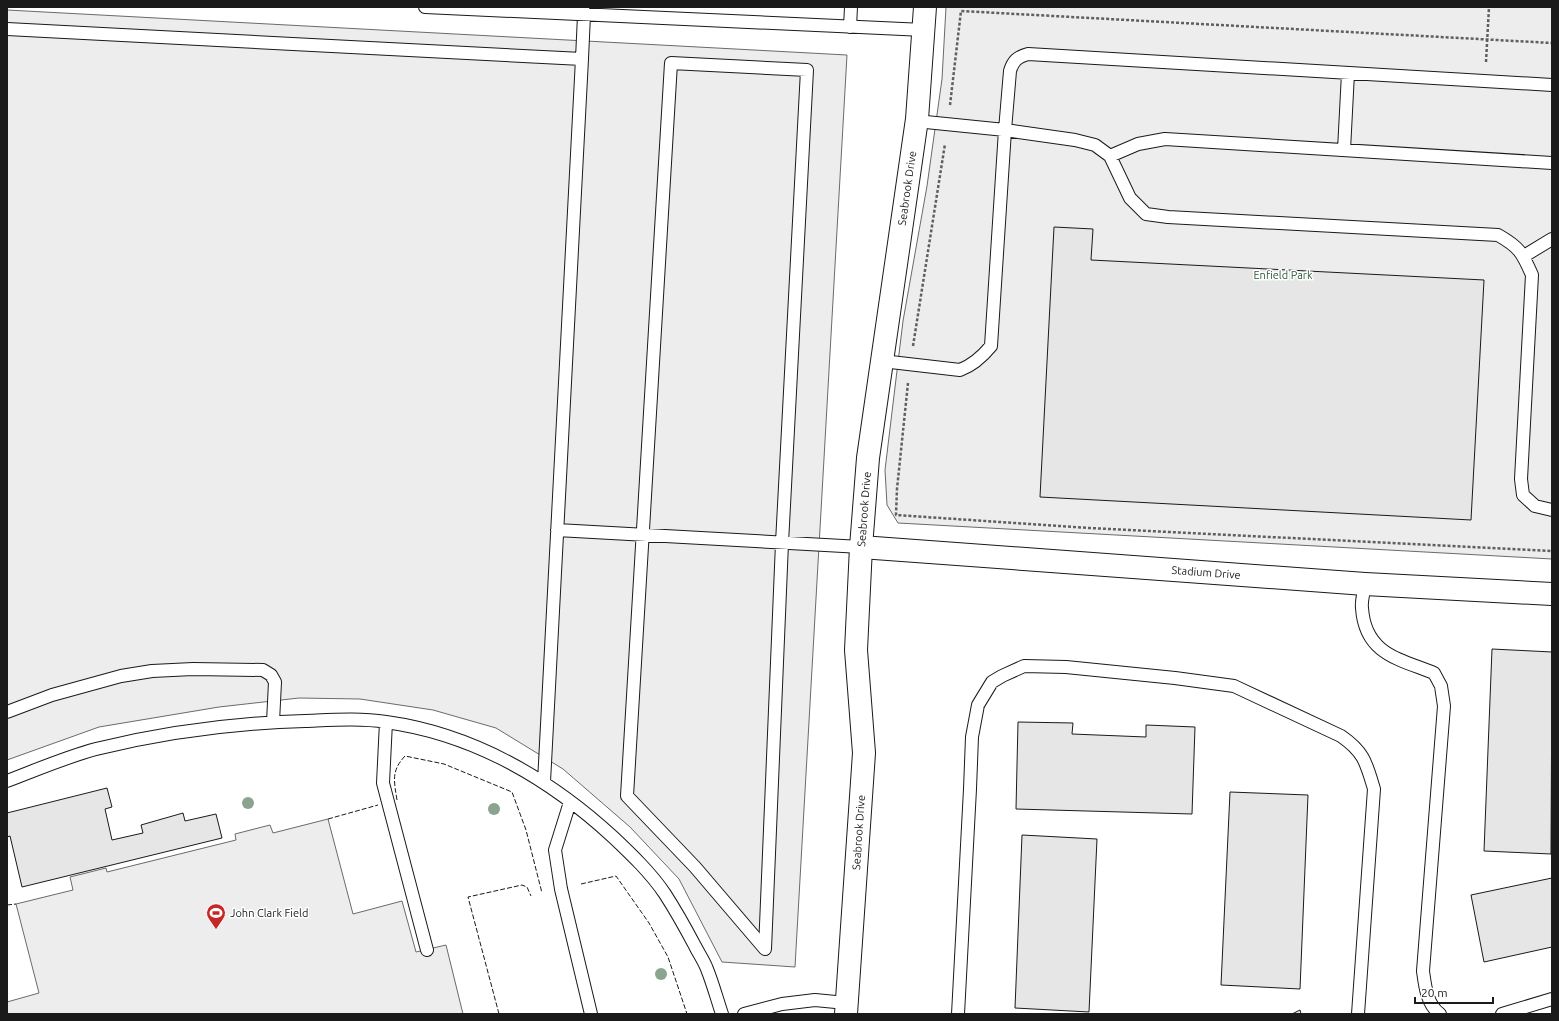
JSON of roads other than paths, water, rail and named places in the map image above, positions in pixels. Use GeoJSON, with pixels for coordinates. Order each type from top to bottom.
{"type":"FeatureCollection","features":[{"type":"Feature","properties":{"kind":"street","name":"Seabrook Drive"},"geometry":{"type":"LineString","coordinates":[[846,1008],[864,754],[856,650],[861,547],[868,458],[916,121],[925,7]]}},
{"type":"Feature","properties":{"kind":"street","name":"Stadium Drive"},"geometry":{"type":"LineString","coordinates":[[861,547],[1365,584],[1552,594]]}},
{"type":"Feature","properties":{"kind":"lane"},"geometry":{"type":"LineString","coordinates":[[425,7],[584,11],[924,30]]}},
{"type":"Feature","properties":{"kind":"lane"},"geometry":{"type":"LineString","coordinates":[[850,27],[851,7]]}},
{"type":"Feature","properties":{"kind":"lane"},"geometry":{"type":"LineString","coordinates":[[544,782],[584,11]]}},
{"type":"Feature","properties":{"kind":"lane"},"geometry":{"type":"LineString","coordinates":[[7,29],[582,59]]}},
{"type":"Feature","properties":{"kind":"lane"},"geometry":{"type":"LineString","coordinates":[[882,362],[960,370],[971,366],[982,357],[991,346],[1010,71],[1013,63],[1019,56],[1028,54],[1552,85]]}},
{"type":"Feature","properties":{"kind":"lane"},"geometry":{"type":"LineString","coordinates":[[671,63],[807,70],[782,543],[765,949],[695,867],[627,796],[671,63]]}},
{"type":"Feature","properties":{"kind":"lane"},"geometry":{"type":"LineString","coordinates":[[1344,150],[1348,73]]}},
{"type":"Feature","properties":{"kind":"lane"},"geometry":{"type":"LineString","coordinates":[[916,121],[1005,130],[1076,140],[1095,145],[1110,156],[1130,198],[1146,214],[1168,217],[1498,235],[1513,244],[1524,256],[1532,275],[1521,478],[1523,495],[1535,506],[1552,510]]}},
{"type":"Feature","properties":{"kind":"lane"},"geometry":{"type":"LineString","coordinates":[[1110,156],[1138,144],[1165,139],[1552,163]]}},
{"type":"Feature","properties":{"kind":"lane"},"geometry":{"type":"LineString","coordinates":[[1524,256],[1552,240]]}},
{"type":"Feature","properties":{"kind":"lane"},"geometry":{"type":"LineString","coordinates":[[557,530],[861,547]]}},
{"type":"Feature","properties":{"kind":"lane"},"geometry":{"type":"LineString","coordinates":[[1365,584],[1362,608],[1365,626],[1370,639],[1380,649],[1392,656],[1434,673],[1441,686],[1444,706],[1423,971],[1426,991],[1435,1011],[1440,1014]]}},
{"type":"Feature","properties":{"kind":"lane"},"geometry":{"type":"LineString","coordinates":[[958,1014],[972,737],[978,705],[992,682],[1024,666],[1066,667],[1234,686],[1341,736],[1355,746],[1367,765],[1374,789],[1358,1014]]}},
{"type":"Feature","properties":{"kind":"lane"},"geometry":{"type":"LineString","coordinates":[[7,712],[52,695],[121,676],[152,671],[193,668],[263,670],[271,675],[274,682],[272,722]]}},
{"type":"Feature","properties":{"kind":"lane"},"geometry":{"type":"LineString","coordinates":[[7,781],[95,750],[169,733],[272,722],[333,720],[386,722],[429,730],[473,745],[502,758],[544,782],[593,819],[624,848],[664,892],[684,925],[707,967],[722,1014]]}},
{"type":"Feature","properties":{"kind":"lane"},"geometry":{"type":"LineString","coordinates":[[386,722],[383,783],[427,950]]}},
{"type":"Feature","properties":{"kind":"lane"},"geometry":{"type":"LineString","coordinates":[[570,802],[555,850],[561,888],[591,1014]]}},
{"type":"Feature","properties":{"kind":"lane"},"geometry":{"type":"LineString","coordinates":[[1502,1014],[1552,999]]}},
{"type":"Feature","properties":{"kind":"lane"},"geometry":{"type":"LineString","coordinates":[[744,1014],[782,1004],[815,1000],[846,1008]]}},
{"type":"Feature","properties":{"kind":"place","name":"John Clark Field"},"geometry":{"type":"Point","coordinates":[216,930]}},
{"type":"Feature","properties":{"kind":"park label","name":"Enfield Park"},"geometry":{"type":"Point","coordinates":[1283,275]}}]}
